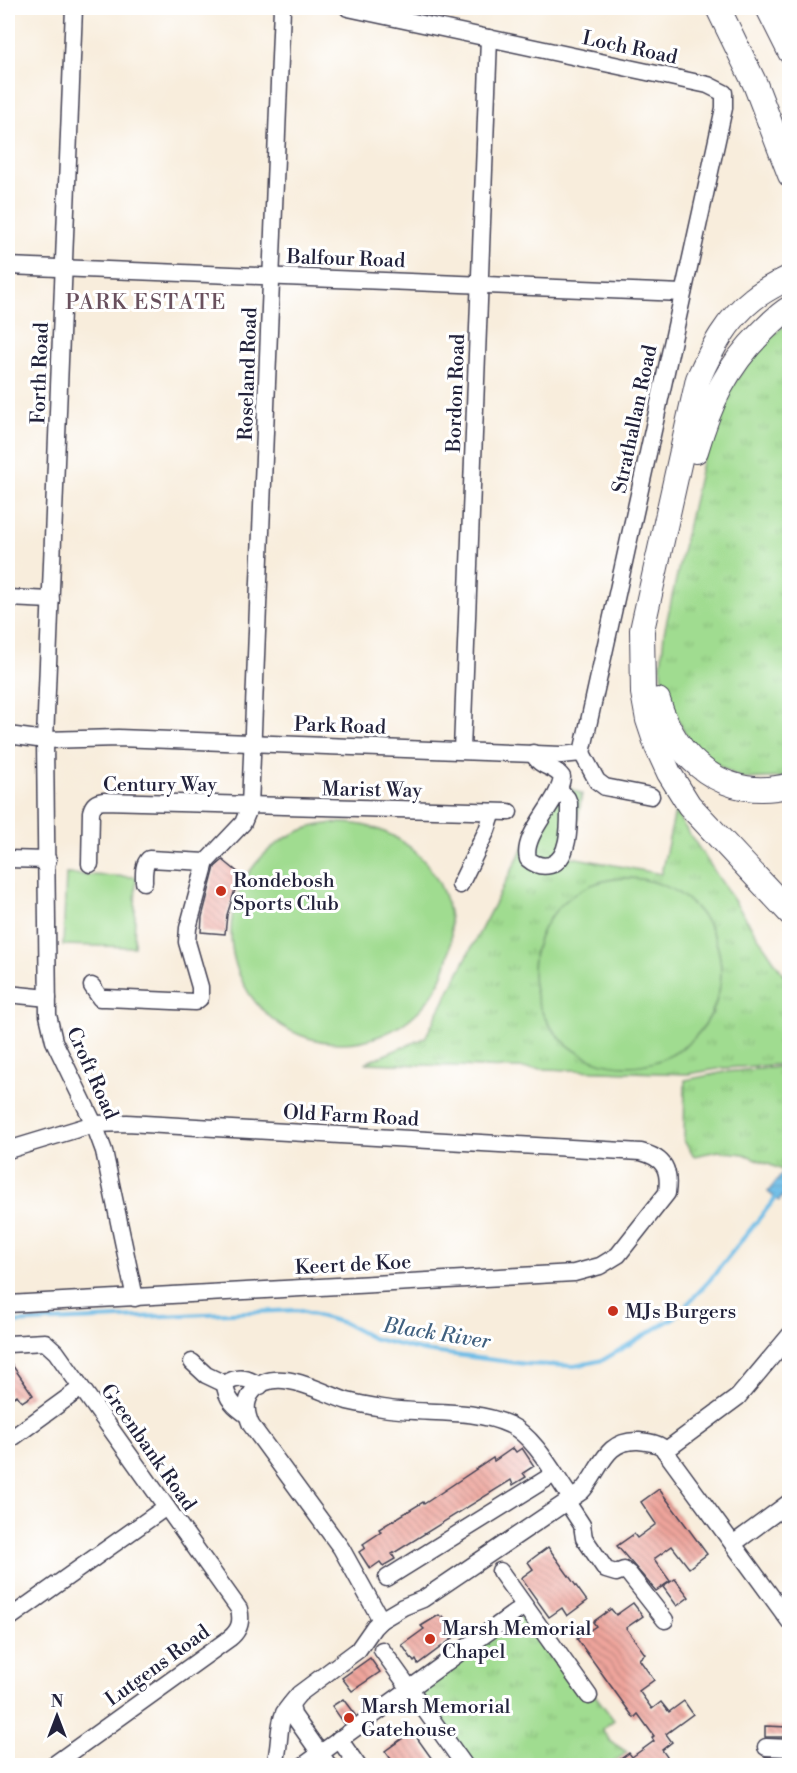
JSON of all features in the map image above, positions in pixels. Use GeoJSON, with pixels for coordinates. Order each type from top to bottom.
{"type":"FeatureCollection","features":[{"type":"Feature","properties":{"kind":"highway"},"geometry":{"type":"LineString","coordinates":[[718,8],[748,69],[789,176]]}},
{"type":"Feature","properties":{"kind":"highway"},"geometry":{"type":"LineString","coordinates":[[768,8],[789,52]]}},
{"type":"Feature","properties":{"kind":"highway"},"geometry":{"type":"LineString","coordinates":[[789,278],[753,299],[736,316],[708,356],[698,379],[642,630],[641,665],[648,720],[669,773],[689,805],[789,913]]}},
{"type":"Feature","properties":{"kind":"highway"},"geometry":{"type":"LineString","coordinates":[[789,308],[744,351],[729,370],[712,402],[695,452],[656,631],[654,652],[654,676],[658,701],[670,731],[687,756],[709,774],[738,786],[760,789],[789,785]]}},
{"type":"Feature","properties":{"kind":"street","name":"Forth Road"},"geometry":{"type":"LineString","coordinates":[[45,740],[74,8]]}},
{"type":"Feature","properties":{"kind":"street","name":"Roseland Road"},"geometry":{"type":"LineString","coordinates":[[250,806],[282,8]]}},
{"type":"Feature","properties":{"kind":"street","name":"Loch Road"},"geometry":{"type":"LineString","coordinates":[[348,8],[708,85],[724,93]]}},
{"type":"Feature","properties":{"kind":"street","name":"Bordon Road"},"geometry":{"type":"LineString","coordinates":[[462,750],[489,38]]}},
{"type":"Feature","properties":{"kind":"street","name":"Strathallan Road"},"geometry":{"type":"LineString","coordinates":[[582,753],[724,108],[724,93]]}},
{"type":"Feature","properties":{"kind":"street","name":"Balfour Road"},"geometry":{"type":"LineString","coordinates":[[8,266],[683,293]]}},
{"type":"Feature","properties":{"kind":"street"},"geometry":{"type":"LineString","coordinates":[[8,598],[51,600]]}},
{"type":"Feature","properties":{"kind":"street","name":"Park Road"},"geometry":{"type":"LineString","coordinates":[[8,735],[45,740],[118,738],[574,755],[582,753]]}},
{"type":"Feature","properties":{"kind":"street","name":"Croft Road"},"geometry":{"type":"LineString","coordinates":[[45,740],[50,1026],[54,1041],[94,1124],[104,1151],[135,1298]]}},
{"type":"Feature","properties":{"kind":"street"},"geometry":{"type":"LineString","coordinates":[[533,753],[539,764],[560,774],[559,789]]}},
{"type":"Feature","properties":{"kind":"street"},"geometry":{"type":"LineString","coordinates":[[582,753],[597,781],[605,787],[651,796]]}},
{"type":"Feature","properties":{"kind":"street","name":"Century Way"},"geometry":{"type":"LineString","coordinates":[[90,864],[91,812],[97,802],[250,806]]}},
{"type":"Feature","properties":{"kind":"street"},"geometry":{"type":"LineString","coordinates":[[92,986],[100,998],[195,1002],[200,998],[200,987],[189,954],[187,935],[206,862],[243,823],[250,806]]}},
{"type":"Feature","properties":{"kind":"street","name":"Marist Way"},"geometry":{"type":"LineString","coordinates":[[250,806],[501,812],[487,830],[459,885]]}},
{"type":"Feature","properties":{"kind":"street"},"geometry":{"type":"LineString","coordinates":[[8,859],[48,860]]}},
{"type":"Feature","properties":{"kind":"street"},"geometry":{"type":"LineString","coordinates":[[144,882],[144,868],[149,859],[206,862]]}},
{"type":"Feature","properties":{"kind":"street"},"geometry":{"type":"LineString","coordinates":[[8,994],[48,998]]}},
{"type":"Feature","properties":{"kind":"street","name":"Old Farm Road"},"geometry":{"type":"LineString","coordinates":[[8,1150],[94,1124],[139,1124],[641,1152],[661,1161],[667,1170],[669,1180],[667,1193]]}},
{"type":"Feature","properties":{"kind":"street","name":"Keert de Koe"},"geometry":{"type":"LineString","coordinates":[[8,1305],[574,1273],[600,1266],[618,1255],[667,1193]]}},
{"type":"Feature","properties":{"kind":"street"},"geometry":{"type":"LineString","coordinates":[[665,1451],[738,1397],[789,1335]]}},
{"type":"Feature","properties":{"kind":"street","name":"Greenbank Road"},"geometry":{"type":"LineString","coordinates":[[8,1344],[45,1342],[56,1352],[239,1609]]}},
{"type":"Feature","properties":{"kind":"street"},"geometry":{"type":"LineString","coordinates":[[192,1362],[206,1375],[225,1384]]}},
{"type":"Feature","properties":{"kind":"street"},"geometry":{"type":"LineString","coordinates":[[225,1384],[236,1378],[243,1378],[260,1386]]}},
{"type":"Feature","properties":{"kind":"street"},"geometry":{"type":"LineString","coordinates":[[381,1620],[341,1548],[251,1425],[246,1405],[249,1395],[256,1388],[276,1380],[288,1381],[364,1405],[400,1411],[456,1412],[511,1426],[531,1442],[554,1474],[582,1525],[584,1538],[606,1570],[616,1573],[624,1570],[629,1574],[665,1620]]}},
{"type":"Feature","properties":{"kind":"street"},"geometry":{"type":"LineString","coordinates":[[225,1384],[230,1400],[247,1415]]}},
{"type":"Feature","properties":{"kind":"street"},"geometry":{"type":"LineString","coordinates":[[8,1441],[81,1388]]}},
{"type":"Feature","properties":{"kind":"street"},"geometry":{"type":"LineString","coordinates":[[274,1766],[293,1715],[291,1704],[298,1694],[358,1650],[374,1627],[392,1612],[423,1599],[569,1500],[587,1486],[609,1450],[625,1442],[658,1444],[665,1451],[789,1620]]}},
{"type":"Feature","properties":{"kind":"street"},"geometry":{"type":"LineString","coordinates":[[387,1578],[554,1474]]}},
{"type":"Feature","properties":{"kind":"street"},"geometry":{"type":"LineString","coordinates":[[732,1544],[789,1502]]}},
{"type":"Feature","properties":{"kind":"street"},"geometry":{"type":"LineString","coordinates":[[8,1619],[166,1507]]}},
{"type":"Feature","properties":{"kind":"street"},"geometry":{"type":"LineString","coordinates":[[500,1571],[589,1696]]}},
{"type":"Feature","properties":{"kind":"street"},"geometry":{"type":"LineString","coordinates":[[303,1766],[325,1759],[339,1739],[524,1606]]}},
{"type":"Feature","properties":{"kind":"street","name":"Lutgens Road"},"geometry":{"type":"LineString","coordinates":[[52,1766],[231,1638],[240,1625],[239,1609]]}},
{"type":"Feature","properties":{"kind":"street"},"geometry":{"type":"LineString","coordinates":[[382,1650],[465,1766]]}},
{"type":"Feature","properties":{"kind":"street"},"geometry":{"type":"LineString","coordinates":[[290,1725],[325,1759]]}},
{"type":"Feature","properties":{"kind":"street"},"geometry":{"type":"LineString","coordinates":[[339,1739],[358,1766]]}},
{"type":"Feature","properties":{"kind":"street"},"geometry":{"type":"LineString","coordinates":[[766,1747],[789,1748]]}},
{"type":"Feature","properties":{"kind":"green space"},"geometry":{"type":"Polygon","coordinates":[[[789,322],[790,777],[742,779],[694,751],[665,693],[661,666],[664,633],[709,431],[723,401],[742,371],[764,344],[789,322]]]}},
{"type":"Feature","properties":{"kind":"green space"},"geometry":{"type":"Polygon","coordinates":[[[557,782],[582,794],[571,857],[661,874],[675,812],[789,983],[789,1064],[724,1068],[688,1074],[365,1063],[425,1038],[557,782]]]}},
{"type":"Feature","properties":{"kind":"green space"},"geometry":{"type":"Polygon","coordinates":[[[341,823],[362,825],[393,836],[419,855],[438,881],[449,912],[451,933],[449,954],[438,985],[419,1011],[393,1030],[362,1041],[341,1043],[320,1041],[289,1030],[263,1011],[244,985],[233,954],[231,933],[233,912],[244,881],[263,855],[289,836],[320,825],[341,823]]]}},
{"type":"Feature","properties":{"kind":"green space"},"geometry":{"type":"Polygon","coordinates":[[[66,874],[136,877],[134,947],[63,945],[66,874]]]}},
{"type":"Feature","properties":{"kind":"green space"},"geometry":{"type":"Polygon","coordinates":[[[618,878],[636,878],[671,889],[687,899],[700,912],[714,936],[721,972],[714,1008],[700,1032],[687,1045],[654,1062],[636,1066],[618,1066],[583,1055],[567,1045],[554,1032],[537,999],[533,981],[533,963],[544,928],[554,912],[567,899],[600,882],[618,878]]]}},
{"type":"Feature","properties":{"kind":"green space"},"geometry":{"type":"Polygon","coordinates":[[[789,1066],[790,1165],[785,1171],[744,1154],[718,1151],[694,1156],[684,1141],[685,1080],[725,1072],[789,1066]]]}},
{"type":"Feature","properties":{"kind":"green space"},"geometry":{"type":"Polygon","coordinates":[[[519,1617],[524,1617],[594,1694],[614,1720],[602,1729],[610,1741],[627,1752],[612,1765],[474,1765],[420,1692],[421,1688],[519,1617]]]}},
{"type":"Feature","properties":{"kind":"water"},"geometry":{"type":"Polygon","coordinates":[[[789,1165],[789,1187],[779,1201],[768,1192],[789,1165]]]}},
{"type":"Feature","properties":{"kind":"building","name":"Rondebosh Sports Club"},"geometry":{"type":"Polygon","coordinates":[[[223,860],[240,874],[227,915],[225,934],[201,932],[202,917],[215,867],[223,860]]]}},
{"type":"Feature","properties":{"kind":"building"},"geometry":{"type":"Polygon","coordinates":[[[8,1359],[33,1395],[22,1402],[17,1395],[12,1398],[8,1392],[8,1359]]]}},
{"type":"Feature","properties":{"kind":"building"},"geometry":{"type":"Polygon","coordinates":[[[513,1448],[516,1452],[522,1448],[534,1466],[523,1473],[526,1477],[513,1485],[511,1480],[392,1554],[395,1559],[383,1566],[380,1562],[370,1569],[359,1552],[365,1548],[363,1544],[381,1532],[379,1529],[423,1502],[424,1504],[493,1458],[494,1461],[513,1448]]]}},
{"type":"Feature","properties":{"kind":"building"},"geometry":{"type":"Polygon","coordinates":[[[659,1489],[707,1554],[689,1568],[672,1546],[654,1559],[670,1581],[656,1591],[617,1546],[634,1534],[637,1538],[656,1524],[641,1502],[659,1489]]]}},
{"type":"Feature","properties":{"kind":"building"},"geometry":{"type":"Polygon","coordinates":[[[548,1547],[587,1601],[567,1616],[562,1608],[549,1617],[521,1578],[533,1569],[528,1562],[548,1547]]]}},
{"type":"Feature","properties":{"kind":"building"},"geometry":{"type":"Polygon","coordinates":[[[675,1579],[689,1597],[677,1606],[663,1587],[675,1579]]]}},
{"type":"Feature","properties":{"kind":"building"},"geometry":{"type":"Polygon","coordinates":[[[633,1603],[643,1616],[626,1628],[645,1654],[639,1659],[654,1680],[639,1691],[652,1709],[661,1702],[669,1712],[684,1701],[693,1714],[666,1734],[672,1742],[662,1750],[670,1761],[664,1766],[611,1766],[629,1753],[632,1757],[654,1741],[652,1738],[654,1736],[638,1714],[634,1718],[577,1639],[596,1626],[593,1622],[611,1609],[616,1615],[633,1603]]]}},
{"type":"Feature","properties":{"kind":"building","name":"Marsh Memorial Chapel"},"geometry":{"type":"Polygon","coordinates":[[[439,1615],[443,1616],[454,1631],[450,1634],[453,1638],[418,1664],[402,1645],[424,1629],[421,1626],[439,1615]]]}},
{"type":"Feature","properties":{"kind":"building"},"geometry":{"type":"Polygon","coordinates":[[[370,1658],[380,1672],[352,1691],[342,1678],[370,1658]]]}},
{"type":"Feature","properties":{"kind":"building"},"geometry":{"type":"Polygon","coordinates":[[[343,1699],[355,1715],[344,1723],[332,1706],[343,1699]]]}},
{"type":"Feature","properties":{"kind":"building"},"geometry":{"type":"Polygon","coordinates":[[[765,1726],[789,1727],[789,1737],[765,1737],[765,1726]]]}},
{"type":"Feature","properties":{"kind":"building"},"geometry":{"type":"Polygon","coordinates":[[[417,1728],[417,1738],[437,1766],[379,1766],[391,1759],[385,1751],[417,1728]]]}},
{"type":"Feature","properties":{"kind":"building"},"geometry":{"type":"Polygon","coordinates":[[[765,1757],[789,1758],[789,1766],[764,1766],[765,1757]]]}},
{"type":"Feature","properties":{"kind":"waterway","name":"Black River"},"geometry":{"type":"LineString","coordinates":[[8,1323],[297,1310],[344,1323],[372,1338],[424,1351],[525,1364],[575,1366],[603,1360],[675,1317],[709,1281],[778,1195]]}},
{"type":"Feature","properties":{"kind":"place","name":"Rondebosh Sports Club"},"geometry":{"type":"Point","coordinates":[221,891]}},
{"type":"Feature","properties":{"kind":"place","name":"MJs Burgers"},"geometry":{"type":"Point","coordinates":[613,1311]}},
{"type":"Feature","properties":{"kind":"place","name":"Marsh Memorial Chapel"},"geometry":{"type":"Point","coordinates":[430,1639]}},
{"type":"Feature","properties":{"kind":"place","name":"Marsh Memorial Gatehouse"},"geometry":{"type":"Point","coordinates":[349,1718]}},
{"type":"Feature","properties":{"kind":"district","name":"PARK ESTATE"},"geometry":{"type":"Point","coordinates":[146,302]}}]}
